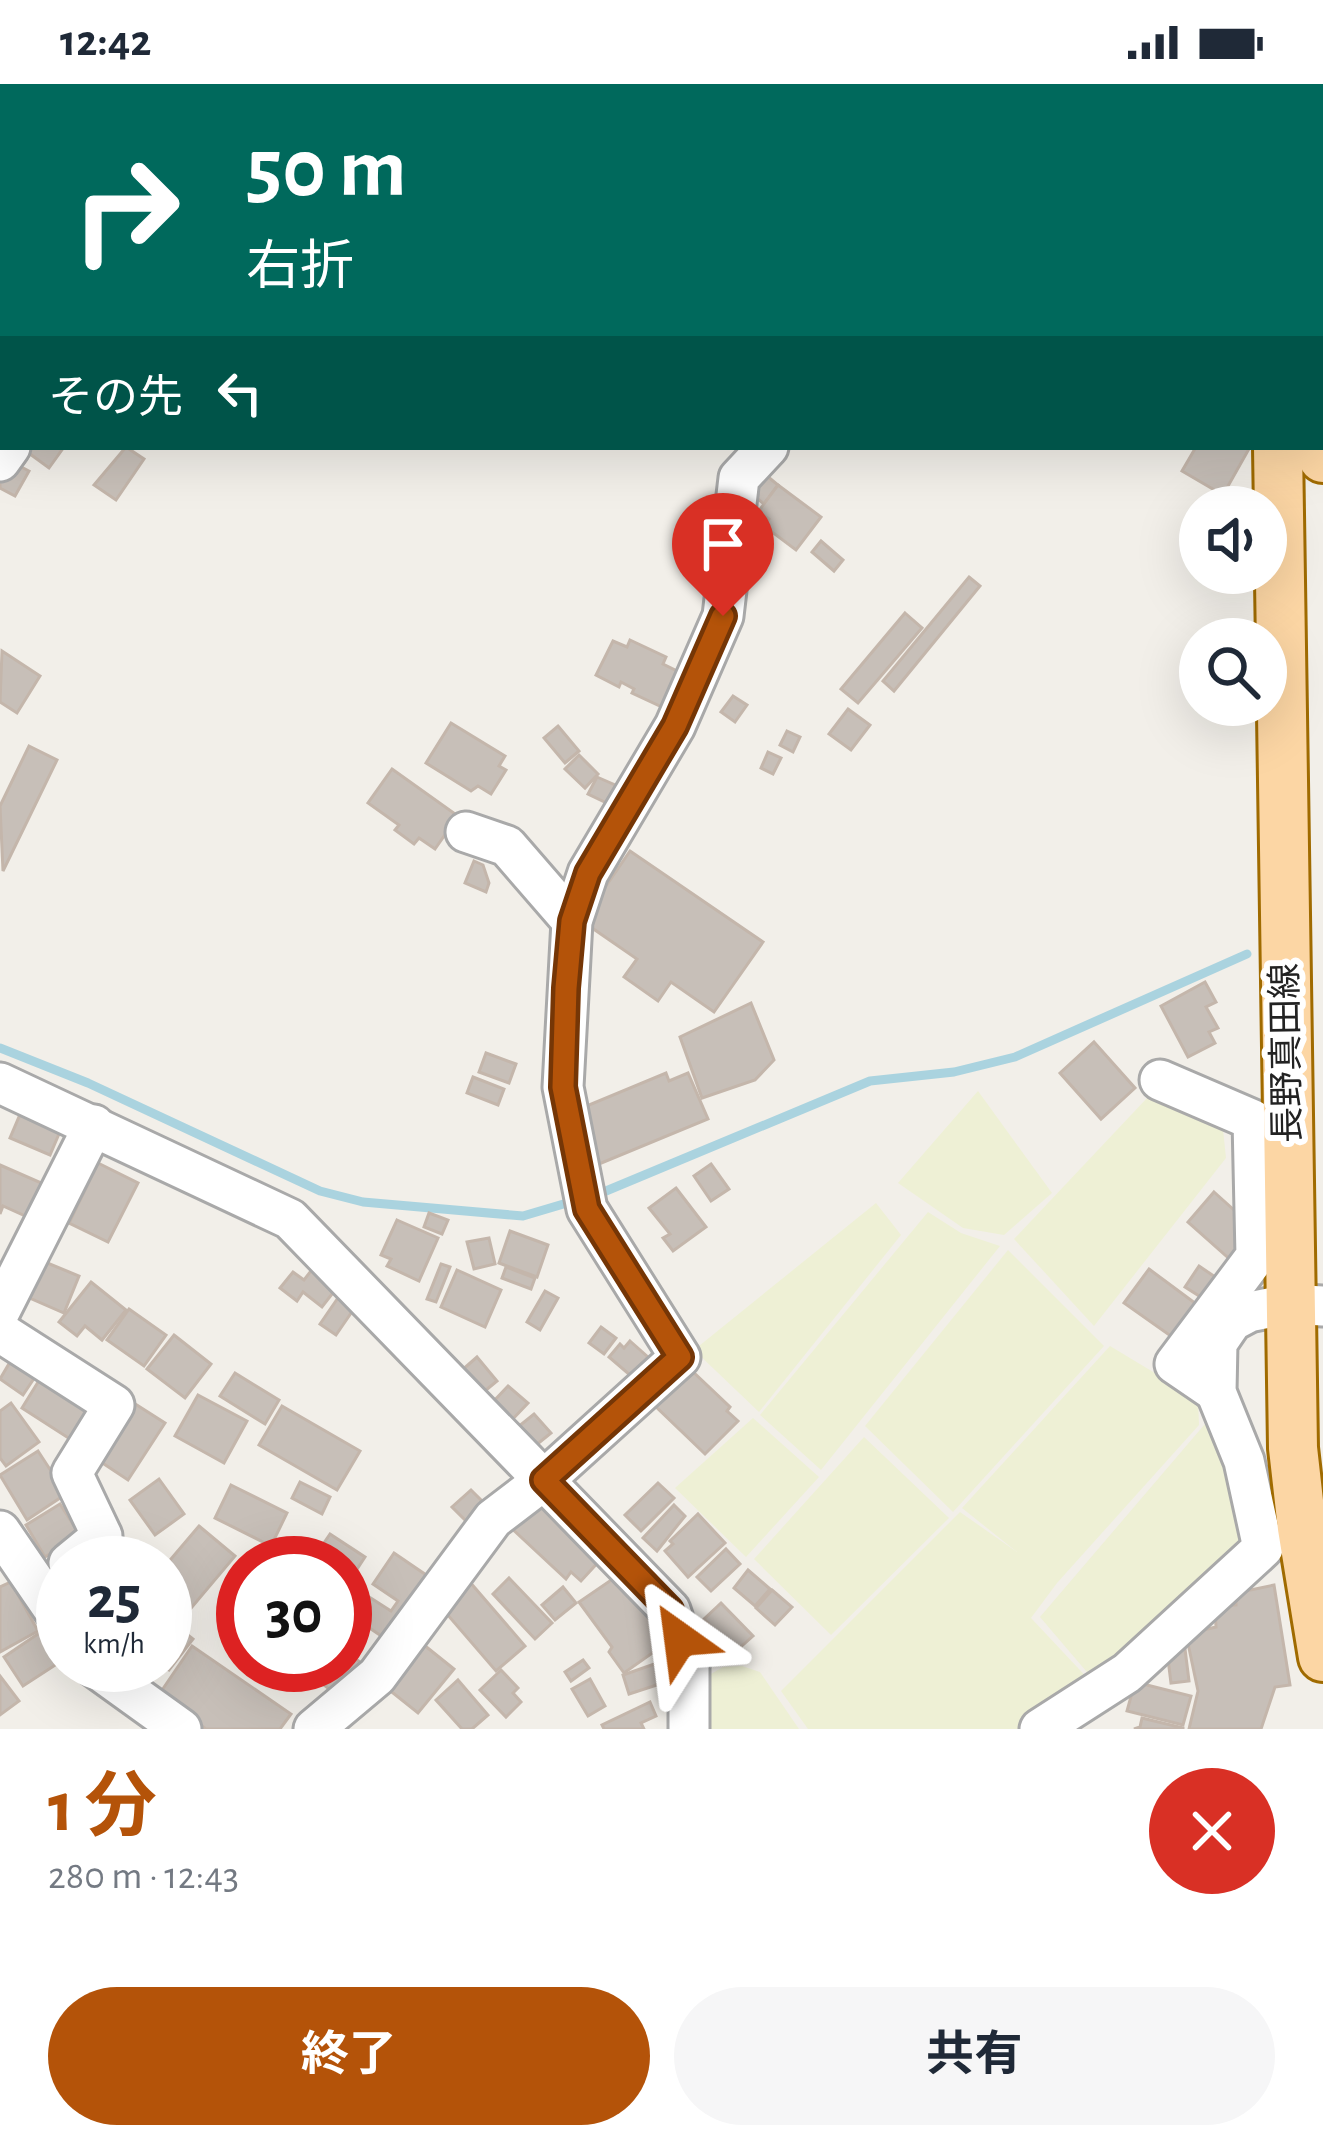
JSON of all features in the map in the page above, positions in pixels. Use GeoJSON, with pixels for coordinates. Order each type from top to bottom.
{"type":"FeatureCollection","features":[{"type":"Feature","properties":{"kind":"main road","name":"長野真田線"},"geometry":{"type":"LineString","coordinates":[[1278,450],[1272,1256],[1306,1305],[1295,1468],[1323,1657]]}},
{"type":"Feature","properties":{"kind":"street"},"geometry":{"type":"LineString","coordinates":[[314,1729],[377,1676],[493,1520],[680,1357],[585,1199],[563,1087],[572,921],[588,873],[675,726],[723,616],[739,478],[764,450]]}},
{"type":"Feature","properties":{"kind":"street"},"geometry":{"type":"LineString","coordinates":[[466,832],[507,846],[572,921]]}},
{"type":"Feature","properties":{"kind":"street"},"geometry":{"type":"LineString","coordinates":[[1160,1081],[1270,1120]]}},
{"type":"Feature","properties":{"kind":"street"},"geometry":{"type":"LineString","coordinates":[[0,1083],[290,1219],[670,1610],[689,1667],[689,1729]]}},
{"type":"Feature","properties":{"kind":"street"},"geometry":{"type":"LineString","coordinates":[[0,1311],[13,1254],[94,1125]]}},
{"type":"Feature","properties":{"kind":"street"},"geometry":{"type":"LineString","coordinates":[[1040,1729],[1127,1673],[1263,1548],[1244,1461],[1216,1392],[1217,1324],[1272,1256]]}},
{"type":"Feature","properties":{"kind":"street"},"geometry":{"type":"LineString","coordinates":[[1217,1324],[1249,1312],[1306,1305]]}},
{"type":"Feature","properties":{"kind":"street"},"geometry":{"type":"LineString","coordinates":[[0,1332],[114,1406],[72,1473],[102,1536]]}},
{"type":"Feature","properties":{"kind":"street"},"geometry":{"type":"LineString","coordinates":[[0,1531],[36,1558]]}},
{"type":"Feature","properties":{"kind":"street"},"geometry":{"type":"LineString","coordinates":[[130,1692],[181,1729]]}},
{"type":"Feature","properties":{"kind":"green space"},"geometry":{"type":"Polygon","coordinates":[[[978,1091],[1052,1193],[1004,1235],[963,1228],[898,1183],[978,1091]]]}},
{"type":"Feature","properties":{"kind":"green space"},"geometry":{"type":"Polygon","coordinates":[[[1169,1094],[1222,1120],[1226,1158],[1094,1326],[1014,1239],[1148,1097],[1169,1094]]]}},
{"type":"Feature","properties":{"kind":"green space"},"geometry":{"type":"Polygon","coordinates":[[[876,1203],[901,1235],[759,1412],[694,1350],[876,1203]]]}},
{"type":"Feature","properties":{"kind":"green space"},"geometry":{"type":"Polygon","coordinates":[[[928,1212],[961,1233],[1000,1246],[821,1470],[760,1415],[928,1212]]]}},
{"type":"Feature","properties":{"kind":"green space"},"geometry":{"type":"Polygon","coordinates":[[[1008,1250],[1104,1346],[953,1512],[865,1426],[1008,1250]]]}},
{"type":"Feature","properties":{"kind":"green space"},"geometry":{"type":"Polygon","coordinates":[[[1110,1346],[1198,1399],[1199,1425],[1031,1618],[1094,1685],[1017,1729],[808,1729],[781,1691],[960,1512],[1017,1552],[962,1508],[1110,1346]]]}},
{"type":"Feature","properties":{"kind":"green space"},"geometry":{"type":"Polygon","coordinates":[[[753,1418],[819,1477],[746,1557],[675,1488],[753,1418]]]}},
{"type":"Feature","properties":{"kind":"green space"},"geometry":{"type":"Polygon","coordinates":[[[1205,1424],[1220,1435],[1247,1542],[1098,1685],[1040,1617],[1205,1424]]]}},
{"type":"Feature","properties":{"kind":"green space"},"geometry":{"type":"Polygon","coordinates":[[[864,1437],[949,1518],[831,1635],[754,1559],[864,1437]]]}},
{"type":"Feature","properties":{"kind":"green space"},"geometry":{"type":"Polygon","coordinates":[[[723,1667],[760,1672],[799,1729],[701,1729],[702,1679],[723,1667]]]}},
{"type":"Feature","properties":{"kind":"building"},"geometry":{"type":"Polygon","coordinates":[[[19,450],[62,450],[49,468],[30,454],[24,463],[14,456],[19,450]]]}},
{"type":"Feature","properties":{"kind":"building"},"geometry":{"type":"Polygon","coordinates":[[[123,450],[144,459],[116,500],[94,485],[123,450]]]}},
{"type":"Feature","properties":{"kind":"building"},"geometry":{"type":"Polygon","coordinates":[[[1194,450],[1248,450],[1228,486],[1208,486],[1182,471],[1194,450]]]}},
{"type":"Feature","properties":{"kind":"building"},"geometry":{"type":"Polygon","coordinates":[[[8,460],[29,471],[15,496],[0,488],[0,474],[8,460]]]}},
{"type":"Feature","properties":{"kind":"building"},"geometry":{"type":"Polygon","coordinates":[[[767,476],[778,485],[764,504],[753,495],[767,476]]]}},
{"type":"Feature","properties":{"kind":"building"},"geometry":{"type":"Polygon","coordinates":[[[778,485],[821,517],[796,550],[764,526],[769,519],[758,512],[778,485]]]}},
{"type":"Feature","properties":{"kind":"building"},"geometry":{"type":"Polygon","coordinates":[[[821,541],[843,560],[834,571],[812,552],[821,541]]]}},
{"type":"Feature","properties":{"kind":"building"},"geometry":{"type":"Polygon","coordinates":[[[969,577],[980,586],[894,691],[883,681],[969,577]]]}},
{"type":"Feature","properties":{"kind":"building"},"geometry":{"type":"Polygon","coordinates":[[[905,613],[922,628],[858,703],[841,689],[905,613]]]}},
{"type":"Feature","properties":{"kind":"building"},"geometry":{"type":"Polygon","coordinates":[[[630,640],[666,657],[663,664],[679,672],[662,707],[632,693],[634,689],[621,682],[619,687],[596,675],[613,641],[627,647],[630,640]]]}},
{"type":"Feature","properties":{"kind":"building"},"geometry":{"type":"Polygon","coordinates":[[[2,651],[40,676],[17,713],[0,702],[2,651]]]}},
{"type":"Feature","properties":{"kind":"building"},"geometry":{"type":"Polygon","coordinates":[[[733,696],[747,705],[735,722],[721,712],[733,696]]]}},
{"type":"Feature","properties":{"kind":"building"},"geometry":{"type":"Polygon","coordinates":[[[848,709],[870,725],[851,750],[829,734],[848,709]]]}},
{"type":"Feature","properties":{"kind":"building"},"geometry":{"type":"Polygon","coordinates":[[[451,723],[505,756],[499,766],[506,770],[491,794],[478,786],[471,791],[426,763],[451,723]]]}},
{"type":"Feature","properties":{"kind":"building"},"geometry":{"type":"Polygon","coordinates":[[[558,726],[579,751],[565,763],[544,738],[558,726]]]}},
{"type":"Feature","properties":{"kind":"building"},"geometry":{"type":"Polygon","coordinates":[[[787,731],[800,737],[793,752],[780,745],[787,731]]]}},
{"type":"Feature","properties":{"kind":"building"},"geometry":{"type":"Polygon","coordinates":[[[29,746],[57,760],[3,871],[0,806],[29,746]]]}},
{"type":"Feature","properties":{"kind":"building"},"geometry":{"type":"Polygon","coordinates":[[[768,752],[781,758],[773,774],[761,768],[768,752]]]}},
{"type":"Feature","properties":{"kind":"building"},"geometry":{"type":"Polygon","coordinates":[[[579,755],[598,774],[585,788],[565,769],[579,755]]]}},
{"type":"Feature","properties":{"kind":"building"},"geometry":{"type":"Polygon","coordinates":[[[392,769],[458,816],[435,849],[419,838],[414,844],[395,830],[399,825],[368,803],[392,769]]]}},
{"type":"Feature","properties":{"kind":"building"},"geometry":{"type":"Polygon","coordinates":[[[597,777],[622,788],[613,806],[588,794],[597,777]]]}},
{"type":"Feature","properties":{"kind":"building"},"geometry":{"type":"Polygon","coordinates":[[[630,851],[763,942],[714,1012],[671,982],[658,1001],[624,977],[637,959],[582,921],[630,851]]]}},
{"type":"Feature","properties":{"kind":"building"},"geometry":{"type":"Polygon","coordinates":[[[474,861],[483,865],[489,883],[486,892],[465,883],[474,861]]]}},
{"type":"Feature","properties":{"kind":"building"},"geometry":{"type":"Polygon","coordinates":[[[1205,982],[1216,1002],[1206,1007],[1218,1028],[1209,1032],[1215,1043],[1188,1057],[1161,1006],[1205,982]]]}},
{"type":"Feature","properties":{"kind":"building"},"geometry":{"type":"Polygon","coordinates":[[[751,1003],[774,1060],[755,1080],[702,1098],[680,1037],[751,1003]]]}},
{"type":"Feature","properties":{"kind":"building"},"geometry":{"type":"Polygon","coordinates":[[[1094,1042],[1135,1088],[1101,1119],[1060,1073],[1094,1042]]]}},
{"type":"Feature","properties":{"kind":"building"},"geometry":{"type":"Polygon","coordinates":[[[486,1053],[516,1064],[509,1083],[479,1072],[486,1053]]]}},
{"type":"Feature","properties":{"kind":"building"},"geometry":{"type":"Polygon","coordinates":[[[666,1073],[669,1081],[688,1073],[708,1119],[599,1164],[582,1124],[590,1121],[584,1107],[666,1073]]]}},
{"type":"Feature","properties":{"kind":"building"},"geometry":{"type":"Polygon","coordinates":[[[473,1077],[504,1089],[498,1105],[467,1093],[473,1077]]]}},
{"type":"Feature","properties":{"kind":"building"},"geometry":{"type":"Polygon","coordinates":[[[24,1105],[64,1122],[50,1155],[10,1138],[24,1105]]]}},
{"type":"Feature","properties":{"kind":"building"},"geometry":{"type":"Polygon","coordinates":[[[98,1163],[138,1183],[108,1242],[69,1223],[98,1163]]]}},
{"type":"Feature","properties":{"kind":"building"},"geometry":{"type":"Polygon","coordinates":[[[711,1164],[729,1189],[711,1201],[694,1176],[711,1164]]]}},
{"type":"Feature","properties":{"kind":"building"},"geometry":{"type":"Polygon","coordinates":[[[0,1165],[46,1185],[32,1219],[3,1206],[0,1214],[0,1165]]]}},
{"type":"Feature","properties":{"kind":"building"},"geometry":{"type":"Polygon","coordinates":[[[676,1188],[706,1227],[673,1251],[663,1238],[670,1234],[649,1208],[676,1188]]]}},
{"type":"Feature","properties":{"kind":"building"},"geometry":{"type":"Polygon","coordinates":[[[1214,1192],[1254,1228],[1234,1263],[1188,1222],[1214,1192]]]}},
{"type":"Feature","properties":{"kind":"building"},"geometry":{"type":"Polygon","coordinates":[[[429,1213],[448,1220],[442,1234],[424,1227],[429,1213]]]}},
{"type":"Feature","properties":{"kind":"building"},"geometry":{"type":"Polygon","coordinates":[[[397,1220],[438,1238],[419,1281],[387,1266],[391,1259],[381,1255],[397,1220]]]}},
{"type":"Feature","properties":{"kind":"building"},"geometry":{"type":"Polygon","coordinates":[[[510,1231],[548,1245],[537,1277],[499,1263],[510,1231]]]}},
{"type":"Feature","properties":{"kind":"building"},"geometry":{"type":"Polygon","coordinates":[[[489,1238],[495,1264],[474,1269],[467,1242],[489,1238]]]}},
{"type":"Feature","properties":{"kind":"building"},"geometry":{"type":"Polygon","coordinates":[[[40,1260],[79,1276],[64,1313],[25,1296],[40,1260]]]}},
{"type":"Feature","properties":{"kind":"building"},"geometry":{"type":"Polygon","coordinates":[[[441,1264],[450,1267],[436,1302],[427,1299],[441,1264]]]}},
{"type":"Feature","properties":{"kind":"building"},"geometry":{"type":"Polygon","coordinates":[[[1199,1266],[1221,1281],[1207,1301],[1185,1287],[1199,1266]]]}},
{"type":"Feature","properties":{"kind":"building"},"geometry":{"type":"Polygon","coordinates":[[[314,1267],[339,1285],[322,1307],[303,1292],[297,1301],[280,1288],[293,1272],[304,1280],[314,1267]]]}},
{"type":"Feature","properties":{"kind":"building"},"geometry":{"type":"Polygon","coordinates":[[[506,1267],[535,1278],[531,1289],[502,1278],[506,1267]]]}},
{"type":"Feature","properties":{"kind":"building"},"geometry":{"type":"Polygon","coordinates":[[[1149,1269],[1199,1306],[1175,1339],[1124,1303],[1149,1269]]]}},
{"type":"Feature","properties":{"kind":"building"},"geometry":{"type":"Polygon","coordinates":[[[457,1270],[501,1290],[485,1327],[441,1307],[457,1270]]]}},
{"type":"Feature","properties":{"kind":"building"},"geometry":{"type":"Polygon","coordinates":[[[91,1282],[126,1310],[102,1340],[85,1326],[77,1336],[59,1322],[91,1282]]]}},
{"type":"Feature","properties":{"kind":"building"},"geometry":{"type":"Polygon","coordinates":[[[545,1291],[558,1298],[540,1330],[527,1322],[545,1291]]]}},
{"type":"Feature","properties":{"kind":"building"},"geometry":{"type":"Polygon","coordinates":[[[342,1292],[358,1303],[336,1335],[320,1324],[342,1292]]]}},
{"type":"Feature","properties":{"kind":"building"},"geometry":{"type":"Polygon","coordinates":[[[129,1309],[166,1335],[144,1366],[107,1340],[129,1309]]]}},
{"type":"Feature","properties":{"kind":"building"},"geometry":{"type":"Polygon","coordinates":[[[601,1327],[616,1338],[604,1354],[589,1343],[601,1327]]]}},
{"type":"Feature","properties":{"kind":"building"},"geometry":{"type":"Polygon","coordinates":[[[174,1335],[211,1364],[185,1398],[147,1369],[174,1335]]]}},
{"type":"Feature","properties":{"kind":"building"},"geometry":{"type":"Polygon","coordinates":[[[630,1341],[648,1357],[631,1376],[609,1357],[620,1344],[624,1348],[630,1341]]]}},
{"type":"Feature","properties":{"kind":"building"},"geometry":{"type":"Polygon","coordinates":[[[13,1357],[37,1374],[23,1395],[0,1379],[13,1357]]]}},
{"type":"Feature","properties":{"kind":"building"},"geometry":{"type":"Polygon","coordinates":[[[477,1357],[497,1381],[480,1395],[461,1371],[477,1357]]]}},
{"type":"Feature","properties":{"kind":"building"},"geometry":{"type":"Polygon","coordinates":[[[689,1368],[730,1407],[727,1411],[738,1421],[705,1454],[653,1404],[689,1368]]]}},
{"type":"Feature","properties":{"kind":"building"},"geometry":{"type":"Polygon","coordinates":[[[235,1373],[279,1400],[265,1424],[220,1396],[235,1373]]]}},
{"type":"Feature","properties":{"kind":"building"},"geometry":{"type":"Polygon","coordinates":[[[43,1374],[91,1406],[70,1439],[22,1408],[43,1374]]]}},
{"type":"Feature","properties":{"kind":"building"},"geometry":{"type":"Polygon","coordinates":[[[508,1386],[528,1403],[510,1422],[491,1404],[508,1386]]]}},
{"type":"Feature","properties":{"kind":"building"},"geometry":{"type":"Polygon","coordinates":[[[198,1395],[247,1421],[224,1463],[175,1436],[198,1395]]]}},
{"type":"Feature","properties":{"kind":"building"},"geometry":{"type":"Polygon","coordinates":[[[129,1400],[165,1423],[128,1480],[92,1456],[129,1400]]]}},
{"type":"Feature","properties":{"kind":"building"},"geometry":{"type":"Polygon","coordinates":[[[11,1403],[39,1442],[6,1466],[0,1458],[0,1411],[11,1403]]]}},
{"type":"Feature","properties":{"kind":"building"},"geometry":{"type":"Polygon","coordinates":[[[282,1406],[360,1451],[337,1490],[259,1445],[282,1406]]]}},
{"type":"Feature","properties":{"kind":"building"},"geometry":{"type":"Polygon","coordinates":[[[534,1414],[551,1433],[535,1446],[518,1427],[534,1414]]]}},
{"type":"Feature","properties":{"kind":"building"},"geometry":{"type":"Polygon","coordinates":[[[38,1451],[66,1494],[27,1520],[0,1475],[38,1451]]]}},
{"type":"Feature","properties":{"kind":"building"},"geometry":{"type":"Polygon","coordinates":[[[159,1479],[184,1514],[155,1535],[130,1500],[159,1479]]]}},
{"type":"Feature","properties":{"kind":"building"},"geometry":{"type":"Polygon","coordinates":[[[300,1482],[330,1497],[322,1514],[292,1498],[300,1482]]]}},
{"type":"Feature","properties":{"kind":"building"},"geometry":{"type":"Polygon","coordinates":[[[658,1483],[674,1498],[641,1531],[625,1515],[658,1483]]]}},
{"type":"Feature","properties":{"kind":"building"},"geometry":{"type":"Polygon","coordinates":[[[231,1485],[287,1513],[276,1536],[251,1536],[215,1518],[231,1485]]]}},
{"type":"Feature","properties":{"kind":"building"},"geometry":{"type":"Polygon","coordinates":[[[471,1490],[487,1506],[468,1523],[452,1507],[471,1490]]]}},
{"type":"Feature","properties":{"kind":"building"},"geometry":{"type":"Polygon","coordinates":[[[535,1496],[602,1558],[581,1581],[571,1572],[566,1579],[508,1525],[535,1496]]]}},
{"type":"Feature","properties":{"kind":"building"},"geometry":{"type":"Polygon","coordinates":[[[60,1504],[80,1535],[36,1536],[36,1542],[26,1525],[60,1504]]]}},
{"type":"Feature","properties":{"kind":"building"},"geometry":{"type":"Polygon","coordinates":[[[674,1505],[685,1516],[657,1551],[643,1538],[674,1505]]]}},
{"type":"Feature","properties":{"kind":"building"},"geometry":{"type":"Polygon","coordinates":[[[698,1514],[725,1543],[688,1577],[665,1551],[698,1514]]]}},
{"type":"Feature","properties":{"kind":"building"},"geometry":{"type":"Polygon","coordinates":[[[199,1526],[216,1540],[216,1579],[192,1607],[192,1536],[199,1526]]]}},
{"type":"Feature","properties":{"kind":"building"},"geometry":{"type":"Polygon","coordinates":[[[726,1549],[740,1564],[711,1591],[697,1577],[726,1549]]]}},
{"type":"Feature","properties":{"kind":"building"},"geometry":{"type":"Polygon","coordinates":[[[394,1553],[432,1579],[390,1642],[372,1630],[372,1599],[391,1611],[398,1601],[373,1584],[394,1553]]]}},
{"type":"Feature","properties":{"kind":"building"},"geometry":{"type":"Polygon","coordinates":[[[748,1570],[770,1589],[755,1606],[734,1588],[748,1570]]]}},
{"type":"Feature","properties":{"kind":"building"},"geometry":{"type":"Polygon","coordinates":[[[620,1574],[668,1642],[624,1673],[609,1652],[612,1647],[579,1602],[620,1574]]]}},
{"type":"Feature","properties":{"kind":"building"},"geometry":{"type":"Polygon","coordinates":[[[509,1578],[552,1623],[535,1639],[493,1594],[509,1578]]]}},
{"type":"Feature","properties":{"kind":"building"},"geometry":{"type":"Polygon","coordinates":[[[469,1581],[525,1646],[496,1671],[440,1606],[469,1581]]]}},
{"type":"Feature","properties":{"kind":"building"},"geometry":{"type":"Polygon","coordinates":[[[11,1582],[36,1632],[0,1652],[0,1587],[11,1582]]]}},
{"type":"Feature","properties":{"kind":"building"},"geometry":{"type":"Polygon","coordinates":[[[1274,1585],[1290,1685],[1275,1687],[1261,1729],[1189,1729],[1198,1691],[1186,1634],[1216,1627],[1215,1607],[1236,1605],[1236,1593],[1274,1585]]]}},
{"type":"Feature","properties":{"kind":"building"},"geometry":{"type":"Polygon","coordinates":[[[563,1587],[576,1603],[555,1620],[542,1605],[563,1587]]]}},
{"type":"Feature","properties":{"kind":"building"},"geometry":{"type":"Polygon","coordinates":[[[772,1590],[792,1607],[775,1625],[756,1608],[772,1590]]]}},
{"type":"Feature","properties":{"kind":"building"},"geometry":{"type":"Polygon","coordinates":[[[721,1603],[753,1636],[735,1652],[704,1619],[721,1603]]]}},
{"type":"Feature","properties":{"kind":"building"},"geometry":{"type":"Polygon","coordinates":[[[36,1635],[36,1678],[23,1686],[4,1657],[36,1635]]]}},
{"type":"Feature","properties":{"kind":"building"},"geometry":{"type":"Polygon","coordinates":[[[414,1637],[454,1669],[418,1713],[378,1681],[414,1637]]]}},
{"type":"Feature","properties":{"kind":"building"},"geometry":{"type":"Polygon","coordinates":[[[192,1646],[216,1662],[216,1692],[259,1692],[291,1714],[280,1729],[206,1729],[158,1696],[161,1692],[192,1692],[192,1646]]]}},
{"type":"Feature","properties":{"kind":"building"},"geometry":{"type":"Polygon","coordinates":[[[1185,1649],[1189,1681],[1171,1683],[1167,1651],[1185,1649]]]}},
{"type":"Feature","properties":{"kind":"building"},"geometry":{"type":"Polygon","coordinates":[[[583,1660],[589,1668],[571,1681],[565,1672],[583,1660]]]}},
{"type":"Feature","properties":{"kind":"building"},"geometry":{"type":"Polygon","coordinates":[[[663,1661],[669,1681],[629,1694],[623,1675],[663,1661]]]}},
{"type":"Feature","properties":{"kind":"building"},"geometry":{"type":"Polygon","coordinates":[[[501,1670],[518,1688],[513,1693],[521,1702],[506,1717],[480,1690],[501,1670]]]}},
{"type":"Feature","properties":{"kind":"building"},"geometry":{"type":"Polygon","coordinates":[[[0,1676],[19,1701],[0,1715],[0,1676]]]}},
{"type":"Feature","properties":{"kind":"building"},"geometry":{"type":"Polygon","coordinates":[[[590,1679],[605,1706],[588,1716],[572,1689],[590,1679]]]}},
{"type":"Feature","properties":{"kind":"building"},"geometry":{"type":"Polygon","coordinates":[[[458,1680],[488,1715],[472,1729],[462,1729],[436,1700],[458,1680]]]}},
{"type":"Feature","properties":{"kind":"building"},"geometry":{"type":"Polygon","coordinates":[[[1135,1682],[1191,1696],[1183,1725],[1127,1711],[1135,1682]]]}},
{"type":"Feature","properties":{"kind":"building"},"geometry":{"type":"Polygon","coordinates":[[[650,1702],[656,1716],[641,1723],[644,1729],[604,1729],[602,1725],[650,1702]]]}},
{"type":"Feature","properties":{"kind":"building"},"geometry":{"type":"Polygon","coordinates":[[[1142,1718],[1183,1729],[1134,1729],[1140,1727],[1142,1718]]]}},
{"type":"Feature","properties":{"kind":"waterway"},"geometry":{"type":"LineString","coordinates":[[594,1196],[870,1081],[954,1072],[1015,1057],[1247,954]]}},
{"type":"Feature","properties":{"kind":"waterway"},"geometry":{"type":"LineString","coordinates":[[0,1048],[88,1083],[320,1191],[363,1202],[523,1216],[577,1200]]}},
{"type":"Feature","properties":{"kind":"route"},"geometry":{"type":"LineString","coordinates":[[680,1639],[670,1610],[544,1480],[680,1357],[587,1209],[563,1087],[566,988],[572,921],[588,873],[675,726],[723,616]]}}]}
